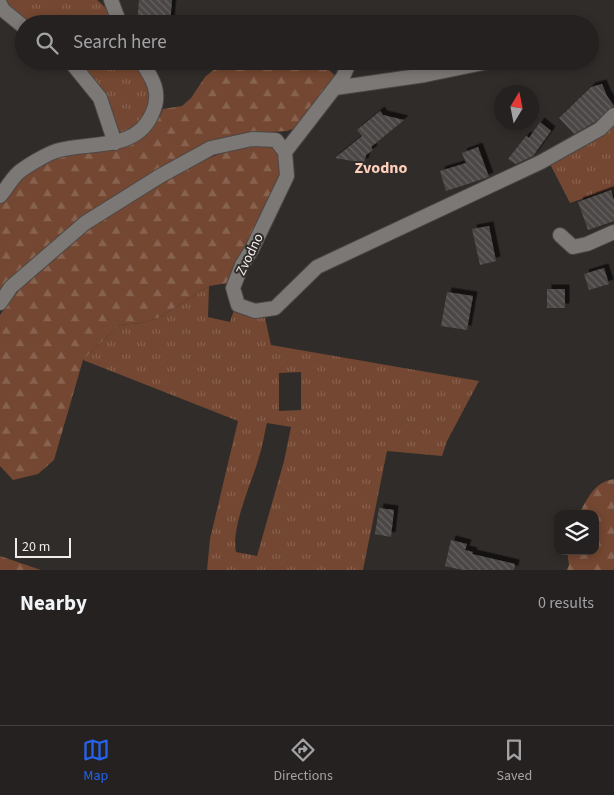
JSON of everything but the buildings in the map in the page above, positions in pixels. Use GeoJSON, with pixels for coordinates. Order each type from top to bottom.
{"type":"FeatureCollection","features":[{"type":"Feature","properties":{"kind":"street"},"geometry":{"type":"LineString","coordinates":[[111,0],[117,15]]}},
{"type":"Feature","properties":{"kind":"street"},"geometry":{"type":"LineString","coordinates":[[0,4],[3,10],[15,20]]}},
{"type":"Feature","properties":{"kind":"street"},"geometry":{"type":"LineString","coordinates":[[77,70],[100,98],[115,143]]}},
{"type":"Feature","properties":{"kind":"street"},"geometry":{"type":"LineString","coordinates":[[0,196],[19,172],[56,151],[115,143],[141,131],[149,123],[156,106],[157,92],[153,78],[147,70]]}},
{"type":"Feature","properties":{"kind":"street"},"geometry":{"type":"LineString","coordinates":[[0,303],[11,287],[85,223],[211,148],[252,139],[276,140],[285,152],[334,88],[345,70]]}},
{"type":"Feature","properties":{"kind":"street"},"geometry":{"type":"LineString","coordinates":[[334,88],[449,70]]}},
{"type":"Feature","properties":{"kind":"street","name":"Zvodno"},"geometry":{"type":"LineString","coordinates":[[285,152],[287,176],[252,249],[242,265],[233,288],[238,305],[255,311],[275,308],[317,267],[540,162],[600,129],[614,115]]}},
{"type":"Feature","properties":{"kind":"street"},"geometry":{"type":"LineString","coordinates":[[560,236],[573,246],[587,244],[614,232]]}},
{"type":"Feature","properties":{"kind":"green space"},"geometry":{"type":"Polygon","coordinates":[[[5,0],[97,0],[105,7],[109,15],[17,15],[11,11],[5,0]]]}},
{"type":"Feature","properties":{"kind":"green space"},"geometry":{"type":"Polygon","coordinates":[[[82,70],[141,70],[150,86],[149,115],[122,138],[111,113],[82,70]]]}},
{"type":"Feature","properties":{"kind":"green space"},"geometry":{"type":"Polygon","coordinates":[[[213,70],[329,70],[339,79],[301,126],[287,131],[240,134],[209,145],[81,220],[38,255],[0,291],[0,204],[14,185],[33,170],[67,155],[117,147],[138,140],[148,133],[163,109],[182,106],[191,98],[205,77],[213,70]]]}},
{"type":"Feature","properties":{"kind":"green space"},"geometry":{"type":"Polygon","coordinates":[[[614,121],[614,196],[611,189],[570,203],[550,164],[614,121]]]}},
{"type":"Feature","properties":{"kind":"green space"},"geometry":{"type":"Polygon","coordinates":[[[255,144],[278,149],[284,175],[228,283],[209,286],[160,317],[142,323],[119,325],[83,360],[54,460],[38,474],[13,480],[0,466],[0,315],[31,277],[88,229],[189,168],[227,151],[255,144]]]}},
{"type":"Feature","properties":{"kind":"green space"},"geometry":{"type":"Polygon","coordinates":[[[209,286],[208,317],[230,322],[235,307],[242,315],[265,318],[271,345],[479,381],[447,441],[442,456],[387,451],[363,570],[207,570],[210,539],[238,421],[83,360],[119,325],[142,323],[160,317],[209,286]],[[301,372],[279,373],[279,411],[301,410],[301,372]],[[267,423],[260,453],[239,517],[235,541],[236,552],[257,556],[284,461],[291,427],[267,423]]]}},
{"type":"Feature","properties":{"kind":"green space"},"geometry":{"type":"Polygon","coordinates":[[[614,479],[614,570],[567,570],[569,565],[568,555],[599,555],[599,510],[581,510],[592,492],[601,483],[614,479]]]}},
{"type":"Feature","properties":{"kind":"green space"},"geometry":{"type":"Polygon","coordinates":[[[0,556],[41,570],[0,570],[0,556]]]}},
{"type":"Feature","properties":{"kind":"district","name":"Zvodno"},"geometry":{"type":"Point","coordinates":[381,167]}}]}
